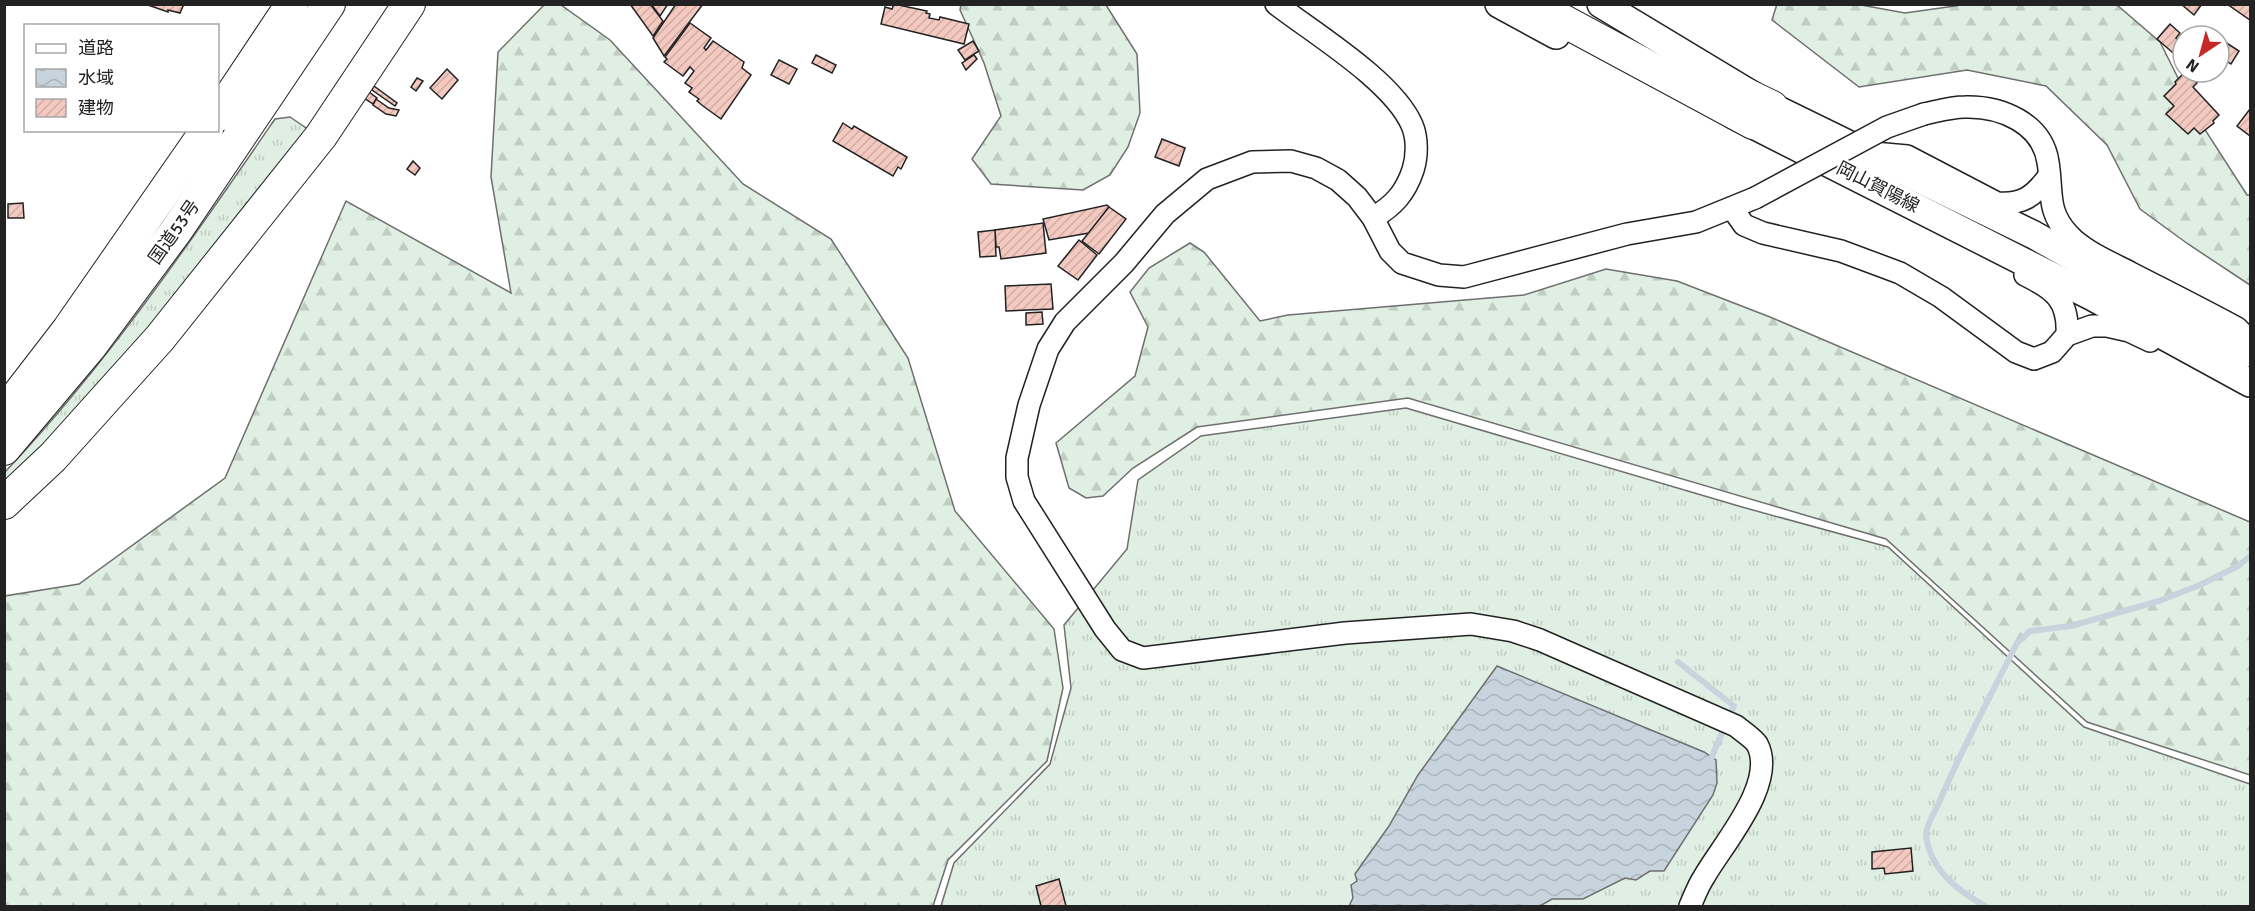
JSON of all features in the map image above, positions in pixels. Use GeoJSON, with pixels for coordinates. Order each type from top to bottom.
{"type":"FeatureCollection","features":[{"type":"Feature","properties":{"kind":"highway"},"geometry":{"type":"LineString","coordinates":[[219,114],[252,91],[292,4]]}},
{"type":"Feature","properties":{"kind":"highway","name":"国道53号"},"geometry":{"type":"LineString","coordinates":[[4,449],[97,338],[176,231],[252,91],[329,4]]}},
{"type":"Feature","properties":{"kind":"highway"},"geometry":{"type":"LineString","coordinates":[[4,503],[53,457],[160,338],[321,136],[409,4]]}},
{"type":"Feature","properties":{"kind":"highway"},"geometry":{"type":"LineString","coordinates":[[1532,4],[1763,115]]}},
{"type":"Feature","properties":{"kind":"highway"},"geometry":{"type":"LineString","coordinates":[[1566,4],[1763,115]]}},
{"type":"Feature","properties":{"kind":"highway"},"geometry":{"type":"LineString","coordinates":[[4,413],[68,330],[206,132]]}},
{"type":"Feature","properties":{"kind":"main road","name":"岡山賀陽線"},"geometry":{"type":"LineString","coordinates":[[1499,4],[1573,43],[1863,152],[2034,235],[2250,353]]}},
{"type":"Feature","properties":{"kind":"main road","name":"岡山賀陽線"},"geometry":{"type":"LineString","coordinates":[[1601,4],[1763,115],[1875,186],[2091,296],[2248,382]]}},
{"type":"Feature","properties":{"kind":"street"},"geometry":{"type":"LineString","coordinates":[[1276,4],[1392,93],[1413,127],[1417,156],[1410,181],[1394,205],[1373,218]]}},
{"type":"Feature","properties":{"kind":"street"},"geometry":{"type":"LineString","coordinates":[[1690,906],[1703,878],[1747,810],[1759,781],[1762,762],[1756,743],[1736,726],[1540,640],[1513,631],[1471,624],[1345,633],[1143,658],[1122,650],[1106,629],[1024,501],[1017,477],[1017,458],[1029,405],[1048,348],[1065,322],[1124,263],[1165,214],[1207,179],[1252,162],[1291,161],[1316,168],[1338,180],[1357,197],[1373,218],[1390,250],[1402,263],[1439,275],[1464,277],[1628,234],[1696,222],[1755,198],[1887,127],[1924,114],[1966,107],[2010,115],[2034,131],[2042,143],[2048,161],[2050,197],[2055,219],[2070,237],[2102,258],[2237,328],[2250,341]]}},
{"type":"Feature","properties":{"kind":"street"},"geometry":{"type":"LineString","coordinates":[[1863,152],[1907,156],[1997,203],[2010,204],[2027,199],[2037,192],[2049,176]]}},
{"type":"Feature","properties":{"kind":"street"},"geometry":{"type":"LineString","coordinates":[[1875,186],[1890,202],[1924,223],[2031,277],[2055,294],[2067,314],[2067,335]]}},
{"type":"Feature","properties":{"kind":"street"},"geometry":{"type":"LineString","coordinates":[[1732,208],[1744,225],[1763,233],[1842,251],[1900,273],[1941,297],[2016,352],[2034,359],[2052,352],[2067,335],[2092,326],[2107,326],[2129,331],[2187,359],[2248,382]]}},
{"type":"Feature","properties":{"kind":"green space"},"geometry":{"type":"Polygon","coordinates":[[[545,4],[561,5],[610,40],[743,184],[831,239],[908,358],[955,511],[1054,629],[1063,688],[1047,761],[948,860],[933,906],[5,906],[5,596],[79,584],[225,478],[346,201],[511,293],[491,177],[498,52],[545,4]]]}},
{"type":"Feature","properties":{"kind":"green space"},"geometry":{"type":"Polygon","coordinates":[[[961,4],[1106,5],[1137,54],[1140,113],[1128,147],[1110,175],[1083,190],[991,184],[972,159],[1001,116],[984,63],[960,10],[961,4]]]}},
{"type":"Feature","properties":{"kind":"green space"},"geometry":{"type":"Polygon","coordinates":[[[1777,4],[1861,5],[1905,13],[1969,4],[2117,5],[2160,42],[2171,64],[2171,84],[2181,84],[2200,122],[2247,195],[2250,195],[2250,285],[2140,209],[2107,145],[2046,86],[1967,70],[1859,87],[1772,20],[1777,4]]]}},
{"type":"Feature","properties":{"kind":"green space"},"geometry":{"type":"Polygon","coordinates":[[[290,117],[309,130],[153,330],[5,486],[5,472],[78,388],[147,301],[275,119],[290,117]]]}},
{"type":"Feature","properties":{"kind":"green space"},"geometry":{"type":"Polygon","coordinates":[[[1190,243],[1204,252],[1260,321],[1288,315],[1524,295],[1606,269],[1677,281],[1770,317],[2250,522],[2250,775],[2087,722],[1886,539],[1408,398],[1197,427],[1133,468],[1103,496],[1086,498],[1069,488],[1056,443],[1135,376],[1148,327],[1130,292],[1149,268],[1190,243]]]}},
{"type":"Feature","properties":{"kind":"green space"},"geometry":{"type":"Polygon","coordinates":[[[1406,408],[1742,507],[1888,547],[2084,727],[2250,784],[2250,906],[941,906],[954,863],[1050,764],[1071,688],[1064,625],[1127,549],[1138,480],[1201,436],[1406,408]]]}},
{"type":"Feature","properties":{"kind":"water"},"geometry":{"type":"Polygon","coordinates":[[[1497,666],[1704,752],[1716,760],[1717,783],[1713,795],[1664,871],[1650,871],[1636,880],[1625,878],[1583,899],[1552,899],[1540,906],[1349,906],[1353,898],[1351,885],[1357,881],[1355,874],[1389,826],[1418,775],[1497,666]]]}},
{"type":"Feature","properties":{"kind":"building"},"geometry":{"type":"Polygon","coordinates":[[[145,4],[184,4],[180,13],[168,10],[168,12],[145,4]]]}},
{"type":"Feature","properties":{"kind":"building"},"geometry":{"type":"Polygon","coordinates":[[[630,4],[650,4],[663,21],[653,36],[630,4]]]}},
{"type":"Feature","properties":{"kind":"building"},"geometry":{"type":"Polygon","coordinates":[[[651,4],[668,4],[660,16],[651,4]]]}},
{"type":"Feature","properties":{"kind":"building"},"geometry":{"type":"Polygon","coordinates":[[[676,4],[703,4],[664,56],[653,38],[676,4]]]}},
{"type":"Feature","properties":{"kind":"building"},"geometry":{"type":"Polygon","coordinates":[[[894,4],[927,11],[926,13],[930,14],[929,18],[939,20],[940,17],[969,24],[964,44],[881,24],[885,7],[892,9],[894,4]]]}},
{"type":"Feature","properties":{"kind":"building"},"geometry":{"type":"Polygon","coordinates":[[[2181,4],[2202,4],[2194,15],[2181,4]]]}},
{"type":"Feature","properties":{"kind":"building"},"geometry":{"type":"Polygon","coordinates":[[[2227,4],[2250,4],[2250,20],[2227,4]]]}},
{"type":"Feature","properties":{"kind":"building"},"geometry":{"type":"Polygon","coordinates":[[[690,23],[711,38],[704,48],[706,50],[713,41],[744,62],[742,68],[751,75],[721,119],[689,92],[692,88],[685,83],[694,71],[690,67],[683,76],[664,62],[667,59],[665,57],[690,23]]]}},
{"type":"Feature","properties":{"kind":"building"},"geometry":{"type":"Polygon","coordinates":[[[2170,24],[2171,25],[2171,51],[2157,39],[2170,24]]]}},
{"type":"Feature","properties":{"kind":"building"},"geometry":{"type":"Polygon","coordinates":[[[973,41],[979,51],[965,60],[958,50],[973,41]]]}},
{"type":"Feature","properties":{"kind":"building"},"geometry":{"type":"Polygon","coordinates":[[[2231,46],[2239,51],[2231,64],[2231,46]]]}},
{"type":"Feature","properties":{"kind":"building"},"geometry":{"type":"Polygon","coordinates":[[[816,55],[836,65],[832,73],[812,63],[816,55]]]}},
{"type":"Feature","properties":{"kind":"building"},"geometry":{"type":"Polygon","coordinates":[[[974,55],[977,59],[966,70],[962,63],[974,55]]]}},
{"type":"Feature","properties":{"kind":"building"},"geometry":{"type":"Polygon","coordinates":[[[779,60],[797,69],[789,84],[771,75],[779,60]]]}},
{"type":"Feature","properties":{"kind":"building"},"geometry":{"type":"Polygon","coordinates":[[[447,69],[458,80],[442,99],[430,88],[447,69]]]}},
{"type":"Feature","properties":{"kind":"building"},"geometry":{"type":"Polygon","coordinates":[[[417,78],[423,81],[416,91],[411,87],[417,78]]]}},
{"type":"Feature","properties":{"kind":"building"},"geometry":{"type":"Polygon","coordinates":[[[2176,84],[2196,84],[2193,87],[2219,115],[2213,121],[2214,123],[2200,134],[2194,128],[2188,134],[2166,114],[2174,106],[2164,96],[2176,84]]]}},
{"type":"Feature","properties":{"kind":"building"},"geometry":{"type":"Polygon","coordinates":[[[374,86],[397,103],[395,106],[372,90],[374,86]]]}},
{"type":"Feature","properties":{"kind":"building"},"geometry":{"type":"Polygon","coordinates":[[[369,92],[377,98],[373,104],[364,98],[369,92]]]}},
{"type":"Feature","properties":{"kind":"building"},"geometry":{"type":"Polygon","coordinates":[[[376,99],[389,108],[399,110],[396,116],[386,114],[373,105],[376,99]]]}},
{"type":"Feature","properties":{"kind":"building"},"geometry":{"type":"Polygon","coordinates":[[[2250,109],[2250,136],[2237,126],[2250,109]]]}},
{"type":"Feature","properties":{"kind":"building"},"geometry":{"type":"Polygon","coordinates":[[[843,123],[852,129],[854,126],[907,157],[901,169],[898,167],[893,176],[833,141],[843,123]]]}},
{"type":"Feature","properties":{"kind":"building"},"geometry":{"type":"Polygon","coordinates":[[[1162,139],[1185,148],[1179,166],[1155,157],[1162,139]]]}},
{"type":"Feature","properties":{"kind":"building"},"geometry":{"type":"Polygon","coordinates":[[[413,161],[420,168],[415,175],[407,169],[413,161]]]}},
{"type":"Feature","properties":{"kind":"building"},"geometry":{"type":"Polygon","coordinates":[[[23,203],[24,218],[8,218],[8,204],[23,203]]]}},
{"type":"Feature","properties":{"kind":"building"},"geometry":{"type":"Polygon","coordinates":[[[1107,205],[1109,207],[1089,233],[1049,240],[1043,219],[1107,205]]]}},
{"type":"Feature","properties":{"kind":"building"},"geometry":{"type":"Polygon","coordinates":[[[1109,207],[1126,219],[1099,254],[1082,241],[1109,207]]]}},
{"type":"Feature","properties":{"kind":"building"},"geometry":{"type":"Polygon","coordinates":[[[1043,223],[1046,253],[1001,259],[999,247],[996,247],[995,230],[1043,223]]]}},
{"type":"Feature","properties":{"kind":"building"},"geometry":{"type":"Polygon","coordinates":[[[995,230],[996,256],[980,257],[978,232],[995,230]]]}},
{"type":"Feature","properties":{"kind":"building"},"geometry":{"type":"Polygon","coordinates":[[[1079,240],[1097,255],[1078,280],[1058,266],[1079,240]]]}},
{"type":"Feature","properties":{"kind":"building"},"geometry":{"type":"Polygon","coordinates":[[[1051,284],[1053,309],[1006,311],[1005,286],[1051,284]]]}},
{"type":"Feature","properties":{"kind":"building"},"geometry":{"type":"Polygon","coordinates":[[[1042,312],[1043,324],[1026,325],[1026,313],[1042,312]]]}},
{"type":"Feature","properties":{"kind":"building"},"geometry":{"type":"Polygon","coordinates":[[[1911,848],[1913,871],[1885,874],[1884,868],[1872,869],[1872,852],[1911,848]]]}},
{"type":"Feature","properties":{"kind":"building"},"geometry":{"type":"Polygon","coordinates":[[[1059,879],[1066,906],[1041,906],[1036,886],[1059,879]]]}},
{"type":"Feature","properties":{"kind":"waterway"},"geometry":{"type":"LineString","coordinates":[[1985,906],[1946,878],[1933,859],[1926,831],[1966,744],[2017,643],[2030,631],[2071,626],[2159,601],[2200,585],[2238,566],[2250,556]]}},
{"type":"Feature","properties":{"kind":"waterway"},"geometry":{"type":"LineString","coordinates":[[1678,662],[1734,706],[1732,710]]}},
{"type":"Feature","properties":{"kind":"waterway"},"geometry":{"type":"LineString","coordinates":[[1709,764],[1723,730]]}}]}
